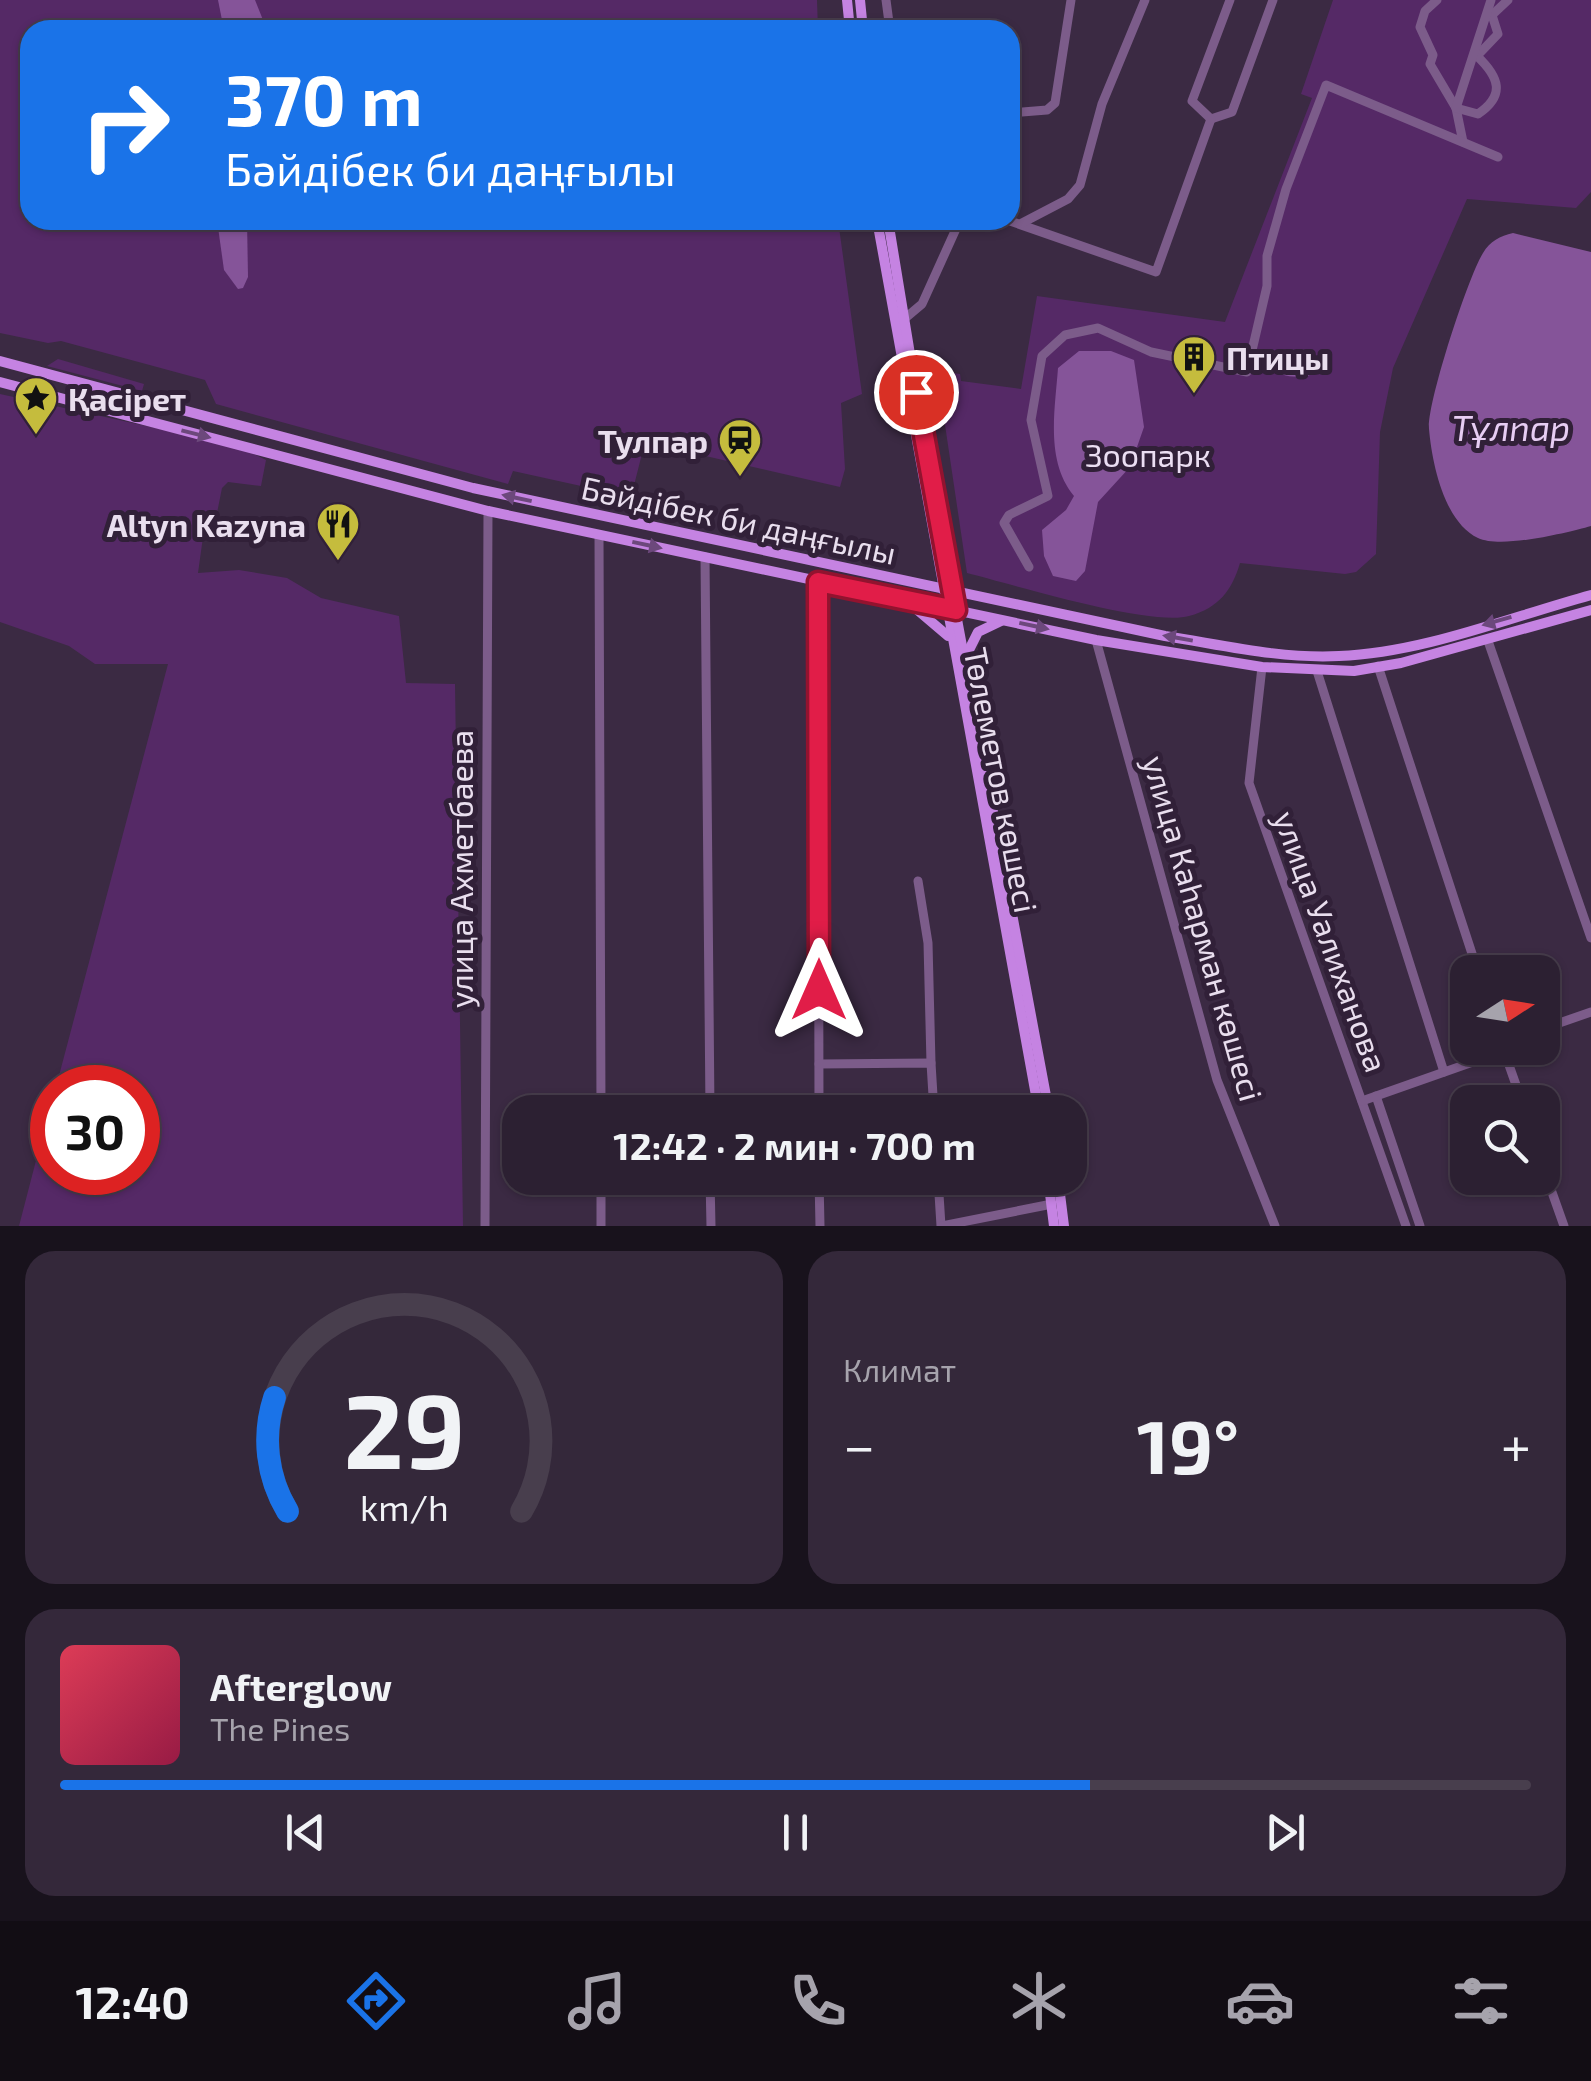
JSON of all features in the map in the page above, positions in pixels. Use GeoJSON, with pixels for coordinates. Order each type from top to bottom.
{"type":"FeatureCollection","features":[{"type":"Feature","properties":{"kind":"main road","name":"Төлеметов көшесі"},"geometry":{"type":"LineString","coordinates":[[879,230],[950,608],[966,657],[1039,1095]]}},
{"type":"Feature","properties":{"kind":"main road","name":"Төлеметов көшесі"},"geometry":{"type":"LineString","coordinates":[[890,230],[946,588]]}},
{"type":"Feature","properties":{"kind":"main road","name":"Бәйдібек би даңғылы"},"geometry":{"type":"LineString","coordinates":[[0,361],[473,488],[1165,636],[1279,655],[1328,656],[1433,639],[1591,595]]}},
{"type":"Feature","properties":{"kind":"main road","name":"Бәйдібек би даңғылы"},"geometry":{"type":"LineString","coordinates":[[0,382],[488,511],[1096,640],[1262,667],[1316,671],[1378,666],[1488,641],[1591,610]]}},
{"type":"Feature","properties":{"kind":"main road"},"geometry":{"type":"LineString","coordinates":[[754,568],[757,548]]}},
{"type":"Feature","properties":{"kind":"main road"},"geometry":{"type":"LineString","coordinates":[[903,598],[950,637]]}},
{"type":"Feature","properties":{"kind":"main road","name":"Төлеметов көшесі"},"geometry":{"type":"LineString","coordinates":[[950,608],[950,637],[1039,1095]]}},
{"type":"Feature","properties":{"kind":"main road"},"geometry":{"type":"LineString","coordinates":[[966,657],[978,632],[1004,620]]}},
{"type":"Feature","properties":{"kind":"main road"},"geometry":{"type":"LineString","coordinates":[[1051,1195],[1054,1226]]}},
{"type":"Feature","properties":{"kind":"main road"},"geometry":{"type":"LineString","coordinates":[[1060,1195],[1064,1226]]}},
{"type":"Feature","properties":{"kind":"street"},"geometry":{"type":"LineString","coordinates":[[1020,113],[1048,110],[1054,103],[1071,0]]}},
{"type":"Feature","properties":{"kind":"street"},"geometry":{"type":"LineString","coordinates":[[1022,223],[1068,199],[1080,185],[1102,104],[1145,0]]}},
{"type":"Feature","properties":{"kind":"street"},"geometry":{"type":"LineString","coordinates":[[1210,119],[1192,101],[1230,0]]}},
{"type":"Feature","properties":{"kind":"street"},"geometry":{"type":"LineString","coordinates":[[1210,119],[1232,112],[1273,0]]}},
{"type":"Feature","properties":{"kind":"street"},"geometry":{"type":"LineString","coordinates":[[1437,0],[1425,11],[1420,27],[1433,55],[1430,64],[1456,108],[1464,142]]}},
{"type":"Feature","properties":{"kind":"street"},"geometry":{"type":"LineString","coordinates":[[1456,108],[1490,0]]}},
{"type":"Feature","properties":{"kind":"street"},"geometry":{"type":"LineString","coordinates":[[1456,108],[1478,114],[1493,104],[1499,85],[1493,71],[1477,56],[1498,34],[1492,15],[1508,0]]}},
{"type":"Feature","properties":{"kind":"street"},"geometry":{"type":"LineString","coordinates":[[1029,568],[1004,523],[1010,515],[1048,496],[1031,420],[1042,356],[1065,334],[1098,328],[1151,352],[1246,372],[1267,286],[1267,256],[1286,188],[1326,84],[1498,157]]}},
{"type":"Feature","properties":{"kind":"street"},"geometry":{"type":"LineString","coordinates":[[1022,223],[1156,272],[1210,119]]}},
{"type":"Feature","properties":{"kind":"street"},"geometry":{"type":"LineString","coordinates":[[903,320],[922,304],[955,230]]}},
{"type":"Feature","properties":{"kind":"street","name":"улица Ахметбаева"},"geometry":{"type":"LineString","coordinates":[[485,1226],[488,511]]}},
{"type":"Feature","properties":{"kind":"street"},"geometry":{"type":"LineString","coordinates":[[599,535],[601,1095]]}},
{"type":"Feature","properties":{"kind":"street"},"geometry":{"type":"LineString","coordinates":[[704,557],[710,1095]]}},
{"type":"Feature","properties":{"kind":"street"},"geometry":{"type":"LineString","coordinates":[[818,582],[819,1095]]}},
{"type":"Feature","properties":{"kind":"street","name":"улица Каһарман көшесі"},"geometry":{"type":"LineString","coordinates":[[1096,640],[1217,1080],[1274,1226]]}},
{"type":"Feature","properties":{"kind":"street"},"geometry":{"type":"LineString","coordinates":[[1488,641],[1591,938]]}},
{"type":"Feature","properties":{"kind":"street"},"geometry":{"type":"LineString","coordinates":[[1378,666],[1472,955]]}},
{"type":"Feature","properties":{"kind":"street","name":"улица Уалиханова"},"geometry":{"type":"LineString","coordinates":[[1262,667],[1250,783],[1406,1226]]}},
{"type":"Feature","properties":{"kind":"street"},"geometry":{"type":"LineString","coordinates":[[1316,671],[1444,1072]]}},
{"type":"Feature","properties":{"kind":"street"},"geometry":{"type":"LineString","coordinates":[[918,882],[928,943],[933,1095]]}},
{"type":"Feature","properties":{"kind":"street"},"geometry":{"type":"LineString","coordinates":[[1560,1023],[1591,1012]]}},
{"type":"Feature","properties":{"kind":"street"},"geometry":{"type":"LineString","coordinates":[[819,1064],[931,1063]]}},
{"type":"Feature","properties":{"kind":"street"},"geometry":{"type":"LineString","coordinates":[[1362,1101],[1462,1065]]}},
{"type":"Feature","properties":{"kind":"street"},"geometry":{"type":"LineString","coordinates":[[1376,1096],[1420,1226]]}},
{"type":"Feature","properties":{"kind":"street"},"geometry":{"type":"LineString","coordinates":[[601,1195],[601,1226]]}},
{"type":"Feature","properties":{"kind":"street"},"geometry":{"type":"LineString","coordinates":[[710,1195],[711,1226]]}},
{"type":"Feature","properties":{"kind":"street"},"geometry":{"type":"LineString","coordinates":[[820,1195],[820,1226]]}},
{"type":"Feature","properties":{"kind":"street"},"geometry":{"type":"LineString","coordinates":[[939,1195],[942,1226],[1052,1204]]}},
{"type":"Feature","properties":{"kind":"street"},"geometry":{"type":"LineString","coordinates":[[1553,1195],[1564,1226]]}},
{"type":"Feature","properties":{"kind":"green space"},"geometry":{"type":"Polygon","coordinates":[[[0,0],[817,0],[818,20],[20,20],[20,230],[839,230],[862,394],[841,403],[845,469],[840,487],[645,442],[631,497],[513,471],[508,484],[216,404],[205,380],[61,341],[48,343],[0,333],[0,0]]]}},
{"type":"Feature","properties":{"kind":"green space","name":"Зоопарк"},"geometry":{"type":"Polygon","coordinates":[[[1333,0],[1591,0],[1591,192],[1576,208],[1467,199],[1393,368],[1380,432],[1376,554],[1356,572],[1345,574],[1240,563],[1233,582],[1216,603],[1199,613],[1170,618],[1114,610],[967,573],[937,371],[960,374],[961,381],[1021,389],[1037,296],[1225,322],[1312,98],[1301,94],[1333,0]]]}},
{"type":"Feature","properties":{"kind":"green space"},"geometry":{"type":"Polygon","coordinates":[[[58,359],[144,384],[142,391],[47,366],[58,359]]]}},
{"type":"Feature","properties":{"kind":"green space"},"geometry":{"type":"Polygon","coordinates":[[[0,394],[174,432],[266,460],[261,486],[228,482],[222,488],[212,538],[203,537],[198,573],[239,570],[287,578],[321,598],[399,616],[406,683],[455,684],[463,1226],[19,1226],[30,1184],[30,1195],[160,1195],[160,1065],[62,1065],[168,664],[95,664],[69,646],[0,622],[0,394]]]}},
{"type":"Feature","properties":{"kind":"water"},"geometry":{"type":"Polygon","coordinates":[[[218,0],[255,0],[263,20],[222,20],[218,0]]]}},
{"type":"Feature","properties":{"kind":"water"},"geometry":{"type":"Polygon","coordinates":[[[218,230],[247,230],[248,277],[243,288],[238,289],[224,270],[218,230]]]}},
{"type":"Feature","properties":{"kind":"water","name":"Тұлпар"},"geometry":{"type":"Polygon","coordinates":[[[1513,233],[1591,252],[1591,526],[1502,542],[1478,538],[1456,519],[1437,474],[1429,429],[1441,368],[1476,266],[1492,242],[1513,233]]]}},
{"type":"Feature","properties":{"kind":"water"},"geometry":{"type":"Polygon","coordinates":[[[1079,351],[1111,351],[1134,360],[1144,427],[1130,467],[1098,502],[1085,571],[1076,581],[1053,576],[1044,556],[1042,530],[1066,510],[1074,496],[1059,467],[1054,418],[1058,368],[1079,351]]]}},
{"type":"Feature","properties":{"kind":"water"},"geometry":{"type":"Polygon","coordinates":[[[1286,353],[1306,357],[1312,364],[1309,376],[1290,376],[1274,370],[1267,359],[1286,353]]]}},
{"type":"Feature","properties":{"kind":"place","name":"Птицы"},"geometry":{"type":"Point","coordinates":[1194,395]}},
{"type":"Feature","properties":{"kind":"place","name":"Қасірет"},"geometry":{"type":"Point","coordinates":[36,436]}},
{"type":"Feature","properties":{"kind":"place","name":"Тулпар"},"geometry":{"type":"Point","coordinates":[740,478]}},
{"type":"Feature","properties":{"kind":"place","name":"Altyn Kazyna"},"geometry":{"type":"Point","coordinates":[338,562]}},
{"type":"Feature","properties":{"kind":"route"},"geometry":{"type":"LineString","coordinates":[[819,990],[818,582],[956,610],[916,392]]}}]}
